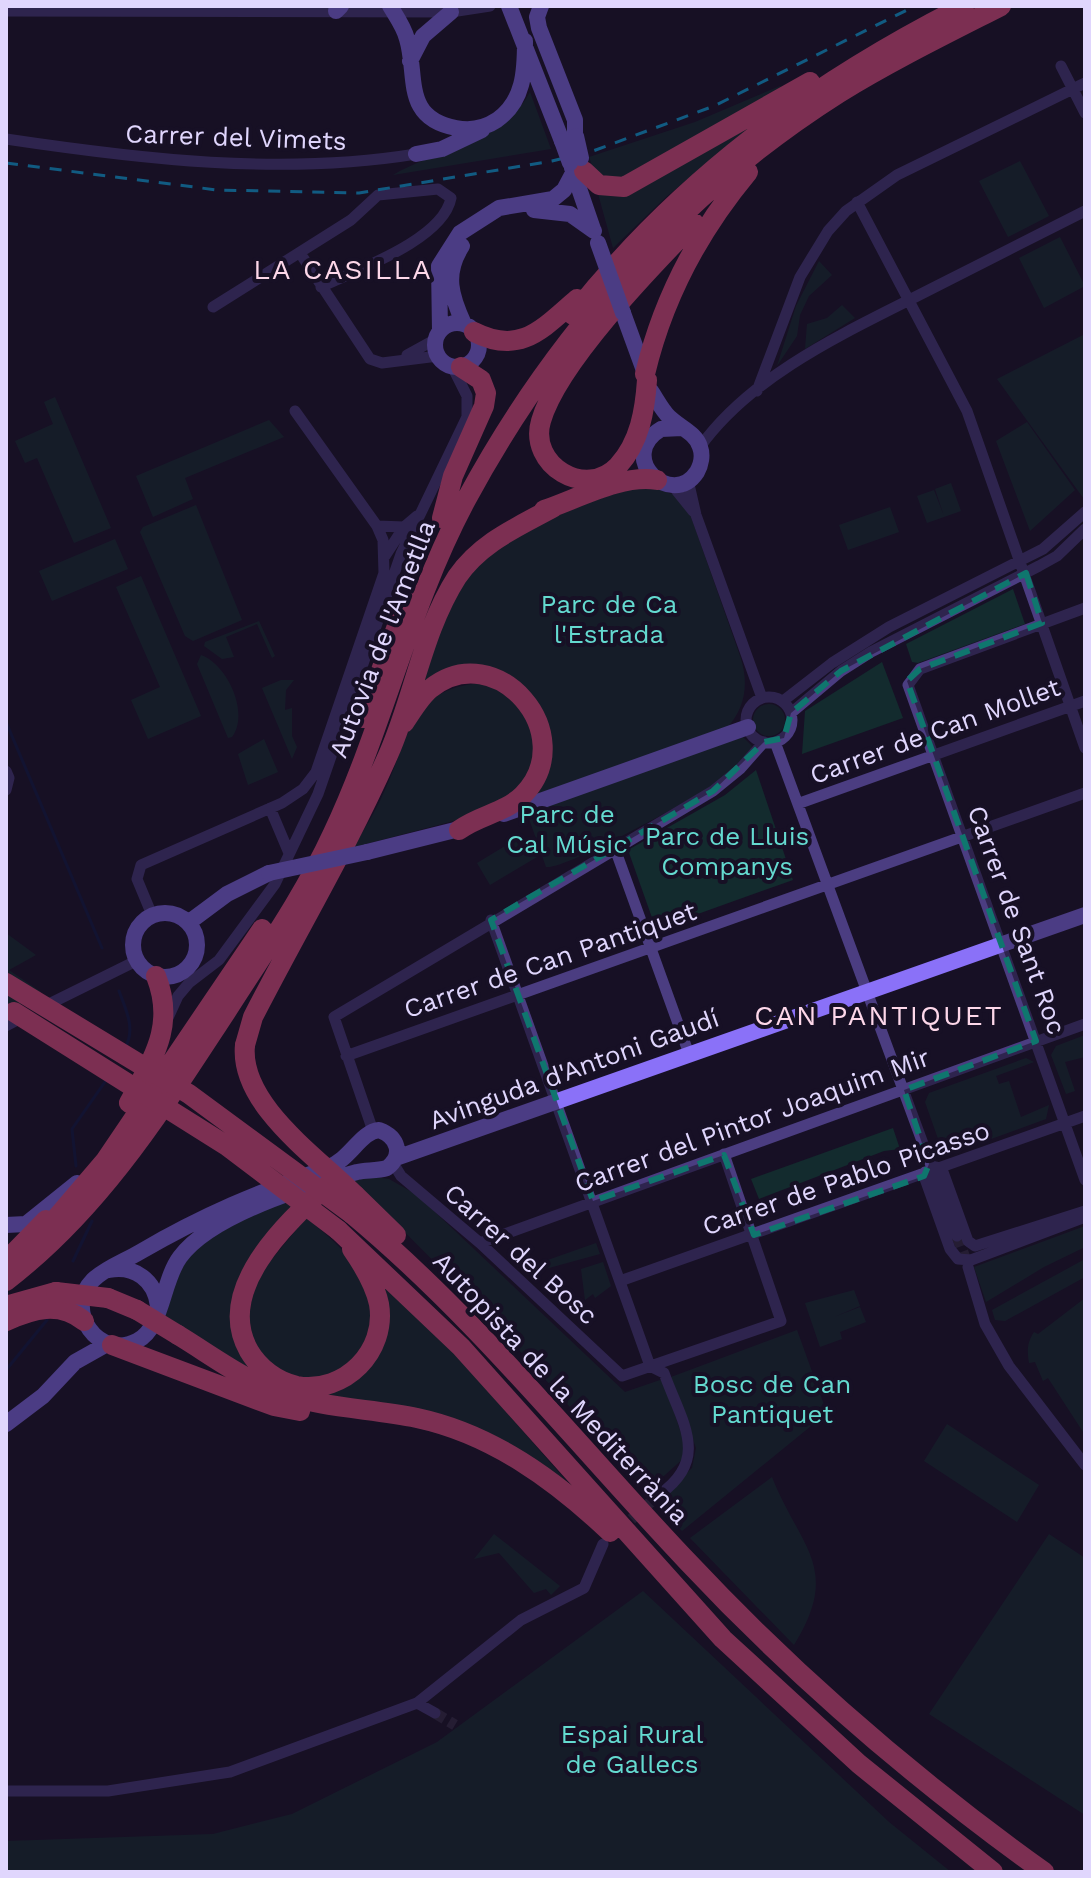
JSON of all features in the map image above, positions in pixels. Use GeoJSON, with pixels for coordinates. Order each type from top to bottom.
{"type":"FeatureCollection","features":[{"type":"Feature","properties":{"kind":"highway","name":"Autovia de l'Ametlla"},"geometry":{"type":"LineString","coordinates":[[6,1263],[57,1219],[105,1161],[307,858],[347,767],[397,623],[442,518],[520,385],[602,278],[649,227],[706,174],[780,115],[854,64],[964,6]]}},
{"type":"Feature","properties":{"kind":"highway","name":"Autovia de l'Ametlla"},"geometry":{"type":"LineString","coordinates":[[6,1281],[76,1220],[123,1167],[292,907],[333,833],[409,632],[455,522],[500,440],[558,355],[623,275],[682,215],[741,163],[820,106],[896,60],[1001,6]]}},
{"type":"Feature","properties":{"kind":"highway"},"geometry":{"type":"LineString","coordinates":[[748,172],[699,236],[682,268],[652,345],[641,425],[628,452],[612,471],[593,480],[573,478],[549,462],[539,434],[552,395],[623,300],[705,211],[748,172],[876,79],[896,60]]}},
{"type":"Feature","properties":{"kind":"highway"},"geometry":{"type":"LineString","coordinates":[[577,166],[599,185],[624,187],[803,84],[854,64]]}},
{"type":"Feature","properties":{"kind":"highway"},"geometry":{"type":"LineString","coordinates":[[469,328],[494,341],[518,342],[545,327],[602,278]]}},
{"type":"Feature","properties":{"kind":"highway"},"geometry":{"type":"LineString","coordinates":[[442,518],[453,476],[485,400],[481,380],[451,363]]}},
{"type":"Feature","properties":{"kind":"highway"},"geometry":{"type":"LineString","coordinates":[[409,632],[448,571],[475,545],[521,518],[644,478],[672,482]]}},
{"type":"Feature","properties":{"kind":"highway"},"geometry":{"type":"LineString","coordinates":[[331,1182],[266,1253],[243,1295],[240,1318],[246,1346],[265,1370],[286,1383],[311,1387],[343,1378],[359,1367],[376,1339],[380,1318],[376,1293],[348,1213],[262,1103],[248,1081],[245,1045],[253,1017],[359,822],[397,733],[416,672],[457,578],[489,543],[554,507]]}},
{"type":"Feature","properties":{"kind":"highway"},"geometry":{"type":"LineString","coordinates":[[397,733],[430,689],[452,677],[476,674],[497,678],[522,694],[534,710],[543,733],[541,758],[524,794],[502,811],[472,820],[459,830]]}},
{"type":"Feature","properties":{"kind":"highway"},"geometry":{"type":"LineString","coordinates":[[6,1263],[77,1183],[129,1103],[163,1031],[165,1000],[156,976]]}},
{"type":"Feature","properties":{"kind":"highway","name":"Autopista de la Mediterrània"},"geometry":{"type":"LineString","coordinates":[[6,983],[189,1094],[348,1213],[448,1302],[689,1563],[851,1717],[929,1785],[1044,1872]]}},
{"type":"Feature","properties":{"kind":"highway","name":"Autopista de la Mediterrània"},"geometry":{"type":"LineString","coordinates":[[6,1007],[348,1213],[667,1582],[723,1639],[859,1764],[993,1872]]}},
{"type":"Feature","properties":{"kind":"highway"},"geometry":{"type":"LineString","coordinates":[[6,1306],[56,1292],[108,1298],[137,1310],[242,1375],[281,1393],[393,1414],[460,1431],[508,1453],[638,1551]]}},
{"type":"Feature","properties":{"kind":"highway"},"geometry":{"type":"LineString","coordinates":[[6,1321],[26,1313],[62,1308],[86,1325]]}},
{"type":"Feature","properties":{"kind":"highway"},"geometry":{"type":"LineString","coordinates":[[110,1344],[274,1406],[343,1414],[393,1414]]}},
{"type":"Feature","properties":{"kind":"street"},"geometry":{"type":"LineString","coordinates":[[6,11],[391,8],[451,12],[490,6]]}},
{"type":"Feature","properties":{"kind":"street"},"geometry":{"type":"LineString","coordinates":[[512,6],[539,28]]}},
{"type":"Feature","properties":{"kind":"street"},"geometry":{"type":"LineString","coordinates":[[512,6],[539,77],[571,136],[577,166],[593,203],[594,230],[648,382],[666,414],[692,434],[700,447],[699,468],[672,482]]}},
{"type":"Feature","properties":{"kind":"street"},"geometry":{"type":"LineString","coordinates":[[541,6],[537,17],[539,28],[575,120],[571,136]]}},
{"type":"Feature","properties":{"kind":"street"},"geometry":{"type":"LineString","coordinates":[[391,8],[407,36],[412,90],[435,120],[457,128],[487,126]]}},
{"type":"Feature","properties":{"kind":"street"},"geometry":{"type":"LineString","coordinates":[[410,63],[423,36],[451,12]]}},
{"type":"Feature","properties":{"kind":"street"},"geometry":{"type":"LineString","coordinates":[[416,154],[442,149],[487,126],[508,110],[520,92],[525,41]]}},
{"type":"Feature","properties":{"kind":"street"},"geometry":{"type":"LineString","coordinates":[[1061,66],[1085,113]]}},
{"type":"Feature","properties":{"kind":"street"},"geometry":{"type":"LineString","coordinates":[[757,391],[800,277],[828,231],[857,202],[897,175],[1085,83]]}},
{"type":"Feature","properties":{"kind":"street","name":"Carrer del Vimets"},"geometry":{"type":"LineString","coordinates":[[6,139],[148,160],[362,163],[416,154]]}},
{"type":"Feature","properties":{"kind":"street"},"geometry":{"type":"LineString","coordinates":[[163,1031],[178,996],[189,983],[219,960],[275,884],[318,794],[401,554],[467,417],[467,396],[438,335],[439,266],[460,233],[499,208],[553,199],[564,190],[577,166]]}},
{"type":"Feature","properties":{"kind":"street"},"geometry":{"type":"LineString","coordinates":[[213,307],[351,220],[378,195],[438,189],[451,198],[449,206],[426,235],[321,287]]}},
{"type":"Feature","properties":{"kind":"street"},"geometry":{"type":"LineString","coordinates":[[857,202],[967,411],[1022,560],[1085,748]]}},
{"type":"Feature","properties":{"kind":"street"},"geometry":{"type":"LineString","coordinates":[[300,253],[370,359],[382,363],[451,363],[477,355],[479,346],[450,290],[452,265],[462,245],[484,226],[502,217],[548,210],[577,217],[594,230]]}},
{"type":"Feature","properties":{"kind":"street"},"geometry":{"type":"LineString","coordinates":[[700,447],[719,422],[806,357],[909,300],[1085,211]]}},
{"type":"Feature","properties":{"kind":"street"},"geometry":{"type":"LineString","coordinates":[[395,361],[449,325],[469,328]]}},
{"type":"Feature","properties":{"kind":"street"},"geometry":{"type":"LineString","coordinates":[[648,382],[656,432]]}},
{"type":"Feature","properties":{"kind":"street"},"geometry":{"type":"LineString","coordinates":[[152,915],[137,879],[141,865],[270,808],[303,789],[316,772],[384,573],[385,556],[377,526],[295,411]]}},
{"type":"Feature","properties":{"kind":"street"},"geometry":{"type":"LineString","coordinates":[[682,428],[671,427],[656,432],[645,446],[644,459],[672,482],[696,515],[762,698]]}},
{"type":"Feature","properties":{"kind":"street"},"geometry":{"type":"LineString","coordinates":[[762,698],[783,701],[832,663],[889,627],[1043,549],[1085,512]]}},
{"type":"Feature","properties":{"kind":"street"},"geometry":{"type":"LineString","coordinates":[[385,556],[404,527],[420,513]]}},
{"type":"Feature","properties":{"kind":"street"},"geometry":{"type":"LineString","coordinates":[[377,526],[404,527]]}},
{"type":"Feature","properties":{"kind":"street"},"geometry":{"type":"LineString","coordinates":[[791,713],[841,671],[871,652],[1057,556],[1085,529]]}},
{"type":"Feature","properties":{"kind":"street"},"geometry":{"type":"LineString","coordinates":[[1042,623],[1085,608]]}},
{"type":"Feature","properties":{"kind":"street","name":"Carrer de Sant Roc"},"geometry":{"type":"LineString","coordinates":[[1042,623],[920,669],[908,685],[1085,1180]]}},
{"type":"Feature","properties":{"kind":"street"},"geometry":{"type":"LineString","coordinates":[[748,727],[748,712],[762,698]]}},
{"type":"Feature","properties":{"kind":"street"},"geometry":{"type":"LineString","coordinates":[[373,1131],[334,1017],[491,920],[562,881],[614,846],[713,791],[770,742],[789,731],[791,713],[783,701]]}},
{"type":"Feature","properties":{"kind":"street","name":"Carrer de Can Mollet"},"geometry":{"type":"LineString","coordinates":[[800,803],[1085,701]]}},
{"type":"Feature","properties":{"kind":"street"},"geometry":{"type":"LineString","coordinates":[[748,727],[770,742],[800,803],[932,1170],[963,1239],[983,1246],[1085,1211]]}},
{"type":"Feature","properties":{"kind":"street"},"geometry":{"type":"LineString","coordinates":[[188,923],[227,894],[269,873],[459,830],[748,727]]}},
{"type":"Feature","properties":{"kind":"street","name":"Carrer de Can Pantiquet"},"geometry":{"type":"LineString","coordinates":[[346,1056],[1085,793]]}},
{"type":"Feature","properties":{"kind":"street"},"geometry":{"type":"LineString","coordinates":[[270,808],[289,853]]}},
{"type":"Feature","properties":{"kind":"street"},"geometry":{"type":"LineString","coordinates":[[614,846],[687,1050]]}},
{"type":"Feature","properties":{"kind":"street","name":"Avinguda d'Antoni Gaudí"},"geometry":{"type":"LineString","coordinates":[[395,1156],[1000,939],[1085,905]]}},
{"type":"Feature","properties":{"kind":"street"},"geometry":{"type":"LineString","coordinates":[[164,913],[188,923],[197,939],[190,966],[174,976],[156,976],[136,961],[132,951],[136,930],[152,915],[164,913]]}},
{"type":"Feature","properties":{"kind":"street","name":"Avinguda d'Antoni Gaudí"},"geometry":{"type":"LineString","coordinates":[[1000,939],[1085,915]]}},
{"type":"Feature","properties":{"kind":"street"},"geometry":{"type":"LineString","coordinates":[[491,920],[650,1366],[664,1373],[691,1456],[686,1471],[660,1494]]}},
{"type":"Feature","properties":{"kind":"street"},"geometry":{"type":"LineString","coordinates":[[6,1026],[136,961]]}},
{"type":"Feature","properties":{"kind":"street","name":"Carrer del Pintor Joaquim Mir"},"geometry":{"type":"LineString","coordinates":[[480,1243],[1085,1024]]}},
{"type":"Feature","properties":{"kind":"street","name":"Carrer de Pablo Picasso"},"geometry":{"type":"LineString","coordinates":[[620,1281],[1085,1116]]}},
{"type":"Feature","properties":{"kind":"street"},"geometry":{"type":"LineString","coordinates":[[110,1344],[86,1325],[81,1304],[86,1288],[109,1270],[212,1211],[339,1163],[373,1131]]}},
{"type":"Feature","properties":{"kind":"street"},"geometry":{"type":"LineString","coordinates":[[6,1424],[43,1396],[75,1362],[110,1344],[126,1345],[145,1337],[156,1320],[158,1306],[175,1264],[210,1228],[247,1210],[372,1169],[395,1156],[389,1134],[373,1131]]}},
{"type":"Feature","properties":{"kind":"street"},"geometry":{"type":"LineString","coordinates":[[357,1147],[362,1164],[372,1169]]}},
{"type":"Feature","properties":{"kind":"street"},"geometry":{"type":"LineString","coordinates":[[650,1366],[781,1321],[724,1154]]}},
{"type":"Feature","properties":{"kind":"street","name":"Carrer del Bosc"},"geometry":{"type":"LineString","coordinates":[[395,1156],[401,1176],[480,1243],[622,1376],[650,1366]]}},
{"type":"Feature","properties":{"kind":"street"},"geometry":{"type":"LineString","coordinates":[[932,1170],[950,1249],[958,1259],[971,1260],[1085,1217]]}},
{"type":"Feature","properties":{"kind":"street"},"geometry":{"type":"LineString","coordinates":[[6,1225],[26,1224],[77,1183]]}},
{"type":"Feature","properties":{"kind":"street"},"geometry":{"type":"LineString","coordinates":[[968,1267],[985,1324],[1009,1366],[1085,1465]]}},
{"type":"Feature","properties":{"kind":"street"},"geometry":{"type":"LineString","coordinates":[[109,1270],[129,1270],[142,1276],[152,1286],[158,1306]]}},
{"type":"Feature","properties":{"kind":"street"},"geometry":{"type":"LineString","coordinates":[[60,1377],[86,1325]]}},
{"type":"Feature","properties":{"kind":"street"},"geometry":{"type":"LineString","coordinates":[[6,1791],[108,1791],[230,1772],[417,1703],[539,1610],[563,1601],[584,1588],[603,1544]]}},
{"type":"Feature","properties":{"kind":"street"},"geometry":{"type":"LineString","coordinates":[[417,1703],[435,1713]]}},
{"type":"Feature","properties":{"kind":"highlighted area"},"geometry":{"type":"Polygon","coordinates":[[[1026,573],[1042,623],[920,669],[907,681],[1036,1041],[904,1090],[929,1164],[924,1176],[754,1235],[724,1155],[593,1201],[491,920],[713,791],[764,742],[784,738],[791,713],[841,671],[1026,573]]]}},
{"type":"Feature","properties":{"kind":"green space"},"geometry":{"type":"Polygon","coordinates":[[[780,86],[783,88],[624,180],[595,174],[589,157],[695,122],[780,86]]]}},
{"type":"Feature","properties":{"kind":"green space"},"geometry":{"type":"Polygon","coordinates":[[[530,92],[551,149],[393,175],[487,134],[518,110],[530,92]]]}},
{"type":"Feature","properties":{"kind":"green space"},"geometry":{"type":"Polygon","coordinates":[[[762,118],[666,197],[613,248],[597,190],[620,196],[635,192],[762,118]]]}},
{"type":"Feature","properties":{"kind":"green space"},"geometry":{"type":"Polygon","coordinates":[[[1020,161],[1049,216],[1008,237],[979,181],[1020,161]]]}},
{"type":"Feature","properties":{"kind":"green space"},"geometry":{"type":"Polygon","coordinates":[[[1060,237],[1085,286],[1044,308],[1019,258],[1060,237]]]}},
{"type":"Feature","properties":{"kind":"green space"},"geometry":{"type":"Polygon","coordinates":[[[819,261],[832,275],[809,296],[800,315],[797,336],[777,366],[796,306],[819,261]]]}},
{"type":"Feature","properties":{"kind":"green space"},"geometry":{"type":"Polygon","coordinates":[[[842,305],[855,318],[805,349],[807,324],[827,318],[842,305]]]}},
{"type":"Feature","properties":{"kind":"green space"},"geometry":{"type":"Polygon","coordinates":[[[1085,334],[1085,498],[1084,499],[997,379],[1085,334]]]}},
{"type":"Feature","properties":{"kind":"green space"},"geometry":{"type":"Polygon","coordinates":[[[55,397],[111,528],[74,543],[37,458],[25,463],[15,441],[53,424],[44,402],[55,397]]]}},
{"type":"Feature","properties":{"kind":"green space"},"geometry":{"type":"Polygon","coordinates":[[[269,420],[284,437],[185,478],[193,499],[153,517],[136,476],[269,420]]]}},
{"type":"Feature","properties":{"kind":"green space"},"geometry":{"type":"Polygon","coordinates":[[[1027,422],[1075,490],[1030,531],[996,441],[1027,422]]]}},
{"type":"Feature","properties":{"kind":"green space"},"geometry":{"type":"Polygon","coordinates":[[[951,483],[961,511],[927,523],[917,496],[934,490],[944,516],[935,489],[951,483]]]}},
{"type":"Feature","properties":{"kind":"green space","name":"Parc de Ca l'Estrada"},"geometry":{"type":"Polygon","coordinates":[[[645,485],[675,495],[689,511],[743,666],[745,685],[742,703],[727,728],[527,802],[546,743],[498,675],[416,693],[441,624],[459,585],[473,567],[493,550],[516,535],[570,510],[645,485]]]}},
{"type":"Feature","properties":{"kind":"green space"},"geometry":{"type":"Polygon","coordinates":[[[196,505],[242,620],[193,641],[185,636],[140,532],[143,527],[196,505]]]}},
{"type":"Feature","properties":{"kind":"green space"},"geometry":{"type":"Polygon","coordinates":[[[890,507],[899,532],[848,550],[839,525],[890,507]]]}},
{"type":"Feature","properties":{"kind":"green space"},"geometry":{"type":"Polygon","coordinates":[[[115,539],[128,569],[52,601],[39,571],[115,539]]]}},
{"type":"Feature","properties":{"kind":"green space"},"geometry":{"type":"Polygon","coordinates":[[[141,576],[201,716],[148,739],[131,700],[160,687],[116,587],[141,576]]]}},
{"type":"Feature","properties":{"kind":"green space"},"geometry":{"type":"Polygon","coordinates":[[[1013,589],[1025,624],[918,663],[912,662],[906,644],[1013,589]]]}},
{"type":"Feature","properties":{"kind":"green space"},"geometry":{"type":"Polygon","coordinates":[[[259,621],[275,656],[272,658],[257,624],[226,637],[234,657],[222,659],[204,646],[205,642],[259,621]]]}},
{"type":"Feature","properties":{"kind":"green space"},"geometry":{"type":"Polygon","coordinates":[[[201,655],[219,668],[233,690],[238,715],[232,737],[228,738],[197,664],[201,655]]]}},
{"type":"Feature","properties":{"kind":"green space"},"geometry":{"type":"Polygon","coordinates":[[[882,662],[903,718],[802,754],[805,711],[882,662]]]}},
{"type":"Feature","properties":{"kind":"green space"},"geometry":{"type":"Polygon","coordinates":[[[281,680],[294,680],[286,690],[285,710],[292,708],[292,736],[297,747],[292,759],[262,688],[281,680]]]}},
{"type":"Feature","properties":{"kind":"green space"},"geometry":{"type":"Polygon","coordinates":[[[484,683],[514,703],[531,722],[536,733],[537,756],[507,807],[354,847],[381,799],[416,718],[427,704],[441,694],[460,687],[484,683]]]}},
{"type":"Feature","properties":{"kind":"green space"},"geometry":{"type":"Polygon","coordinates":[[[769,704],[780,709],[785,720],[780,731],[769,736],[758,731],[753,720],[758,709],[769,704]]]}},
{"type":"Feature","properties":{"kind":"green space","name":"Parc de Cal Músic"},"geometry":{"type":"Polygon","coordinates":[[[742,736],[752,746],[750,752],[714,785],[577,858],[546,867],[527,813],[742,736]]]}},
{"type":"Feature","properties":{"kind":"green space"},"geometry":{"type":"Polygon","coordinates":[[[264,739],[278,772],[248,785],[238,754],[264,739]]]}},
{"type":"Feature","properties":{"kind":"green space","name":"Parc de Lluis Companys"},"geometry":{"type":"Polygon","coordinates":[[[756,770],[793,880],[656,929],[628,850],[725,795],[756,770]]]}},
{"type":"Feature","properties":{"kind":"green space"},"geometry":{"type":"Polygon","coordinates":[[[523,835],[537,857],[490,885],[477,863],[523,835]]]}},
{"type":"Feature","properties":{"kind":"green space"},"geometry":{"type":"Polygon","coordinates":[[[6,933],[36,955],[9,970],[41,992],[6,1012],[6,933]]]}},
{"type":"Feature","properties":{"kind":"green space"},"geometry":{"type":"Polygon","coordinates":[[[1085,1035],[1085,1057],[1065,1062],[1075,1091],[1066,1094],[1051,1055],[1056,1046],[1085,1035]]]}},
{"type":"Feature","properties":{"kind":"green space"},"geometry":{"type":"Polygon","coordinates":[[[1026,1058],[1034,1062],[996,1076],[999,1084],[1009,1081],[1021,1117],[1049,1105],[1046,1119],[950,1154],[942,1150],[925,1102],[929,1093],[1026,1058]]]}},
{"type":"Feature","properties":{"kind":"green space"},"geometry":{"type":"Polygon","coordinates":[[[893,1128],[900,1149],[884,1151],[759,1199],[751,1179],[893,1128]]]}},
{"type":"Feature","properties":{"kind":"green space"},"geometry":{"type":"Polygon","coordinates":[[[369,1176],[389,1179],[417,1195],[625,1392],[663,1379],[686,1448],[685,1457],[646,1492],[493,1321],[354,1181],[369,1176]]]}},
{"type":"Feature","properties":{"kind":"green space"},"geometry":{"type":"Polygon","coordinates":[[[286,1200],[297,1210],[235,1316],[275,1384],[355,1378],[383,1284],[458,1357],[590,1508],[524,1458],[277,1388],[164,1320],[180,1270],[204,1240],[286,1200]]]}},
{"type":"Feature","properties":{"kind":"green space"},"geometry":{"type":"Polygon","coordinates":[[[306,1218],[338,1246],[357,1269],[365,1281],[373,1308],[365,1352],[325,1380],[281,1374],[253,1346],[246,1324],[258,1276],[306,1218]]]}},
{"type":"Feature","properties":{"kind":"green space"},"geometry":{"type":"Polygon","coordinates":[[[1085,1226],[1085,1247],[1044,1267],[986,1302],[974,1267],[1085,1226]]]}},
{"type":"Feature","properties":{"kind":"green space"},"geometry":{"type":"Polygon","coordinates":[[[596,1243],[600,1254],[527,1274],[525,1268],[596,1243]]]}},
{"type":"Feature","properties":{"kind":"green space"},"geometry":{"type":"Polygon","coordinates":[[[1085,1259],[1085,1277],[1005,1321],[995,1320],[992,1310],[1085,1259]]]}},
{"type":"Feature","properties":{"kind":"green space"},"geometry":{"type":"Polygon","coordinates":[[[603,1262],[611,1286],[595,1298],[593,1294],[585,1300],[581,1269],[603,1262]]]}},
{"type":"Feature","properties":{"kind":"green space"},"geometry":{"type":"Polygon","coordinates":[[[854,1290],[860,1306],[834,1317],[860,1307],[866,1322],[840,1332],[842,1339],[820,1347],[805,1303],[854,1290]]]}},
{"type":"Feature","properties":{"kind":"green space"},"geometry":{"type":"Polygon","coordinates":[[[1085,1298],[1085,1435],[1048,1378],[1043,1381],[1035,1362],[1029,1363],[1028,1350],[1034,1332],[1038,1334],[1085,1298]]]}},
{"type":"Feature","properties":{"kind":"green space","name":"Bosc de Can Pantiquet"},"geometry":{"type":"Polygon","coordinates":[[[797,1330],[827,1413],[682,1531],[655,1503],[692,1468],[696,1448],[671,1377],[797,1330]]]}},
{"type":"Feature","properties":{"kind":"green space"},"geometry":{"type":"Polygon","coordinates":[[[947,1424],[1039,1485],[1017,1522],[924,1461],[947,1424]]]}},
{"type":"Feature","properties":{"kind":"green space"},"geometry":{"type":"Polygon","coordinates":[[[772,1477],[812,1558],[816,1576],[815,1596],[808,1618],[794,1645],[690,1538],[772,1477]]]}},
{"type":"Feature","properties":{"kind":"green space"},"geometry":{"type":"Polygon","coordinates":[[[494,1534],[560,1586],[551,1595],[546,1589],[534,1593],[499,1553],[474,1559],[494,1534]]]}},
{"type":"Feature","properties":{"kind":"green space"},"geometry":{"type":"Polygon","coordinates":[[[1049,1534],[1085,1558],[1085,1815],[929,1714],[1049,1534]]]}},
{"type":"Feature","properties":{"kind":"green space","name":"Espai Rural de Gallecs"},"geometry":{"type":"Polygon","coordinates":[[[643,1591],[889,1822],[951,1872],[6,1872],[6,1841],[213,1834],[292,1814],[437,1742],[643,1591]]]}},
{"type":"Feature","properties":{"kind":"waterway"},"geometry":{"type":"LineString","coordinates":[[6,722],[102,948]]}},
{"type":"Feature","properties":{"kind":"waterway"},"geometry":{"type":"LineString","coordinates":[[119,991],[130,1027],[125,1048]]}},
{"type":"Feature","properties":{"kind":"waterway"},"geometry":{"type":"LineString","coordinates":[[76,1166],[72,1129],[107,1079]]}},
{"type":"Feature","properties":{"kind":"waterway"},"geometry":{"type":"LineString","coordinates":[[73,1261],[92,1221]]}},
{"type":"Feature","properties":{"kind":"waterway"},"geometry":{"type":"LineString","coordinates":[[6,1370],[47,1320]]}},
{"type":"Feature","properties":{"kind":"tunnel"},"geometry":{"type":"LineString","coordinates":[[957,1236],[968,1266]]}},
{"type":"Feature","properties":{"kind":"tunnel"},"geometry":{"type":"LineString","coordinates":[[619,1530],[660,1494]]}},
{"type":"Feature","properties":{"kind":"tunnel"},"geometry":{"type":"LineString","coordinates":[[435,1713],[455,1725]]}},
{"type":"Feature","properties":{"kind":"railway"},"geometry":{"type":"LineString","coordinates":[[6,163],[217,190],[359,193],[552,161],[593,151],[714,106],[915,6]]}},
{"type":"Feature","properties":{"kind":"district","name":"LA CASILLA"},"geometry":{"type":"Point","coordinates":[343,269]}},
{"type":"Feature","properties":{"kind":"district","name":"CAN PANTIQUET"},"geometry":{"type":"Point","coordinates":[879,1015]}}]}
